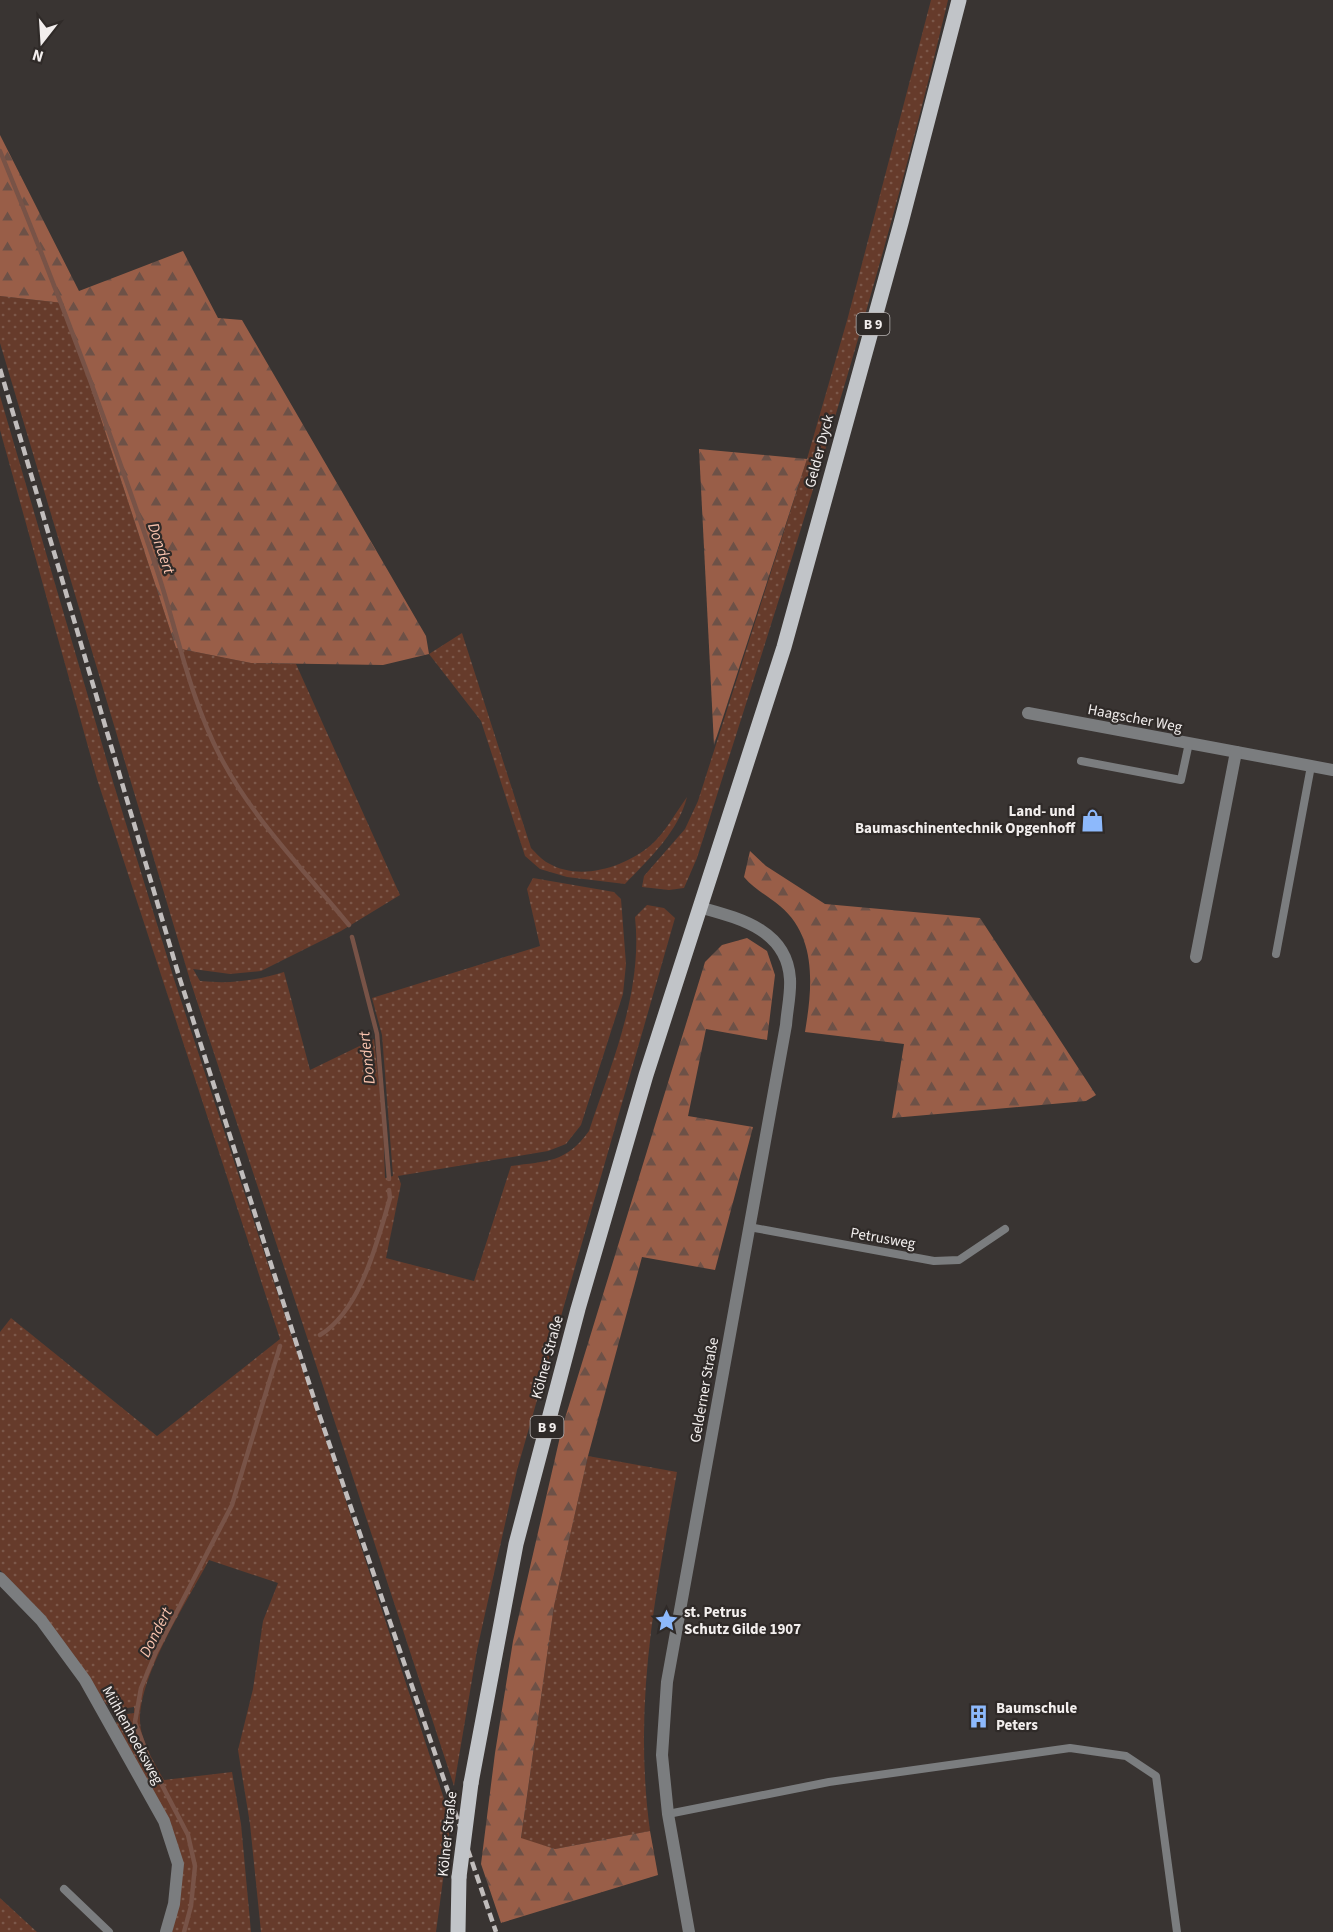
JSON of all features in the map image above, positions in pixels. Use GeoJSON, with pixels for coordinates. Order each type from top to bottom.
{"type":"FeatureCollection","features":[{"type":"Feature","properties":{"kind":"main road","name":"Gelder Dyck"},"geometry":{"type":"LineString","coordinates":[[699,907],[784,647],[901,223],[959,0]]}},
{"type":"Feature","properties":{"kind":"main road","name":"Kölner Straße"},"geometry":{"type":"LineString","coordinates":[[458,1932],[459,1877],[471,1783],[519,1533],[581,1298],[646,1075],[699,907]]}},
{"type":"Feature","properties":{"kind":"street","name":"Haagscher Weg"},"geometry":{"type":"LineString","coordinates":[[1028,713],[1333,770]]}},
{"type":"Feature","properties":{"kind":"street"},"geometry":{"type":"LineString","coordinates":[[1196,957],[1236,752]]}},
{"type":"Feature","properties":{"kind":"street","name":"Gelderner Straße"},"geometry":{"type":"LineString","coordinates":[[689,1932],[668,1814],[662,1755],[667,1682],[786,1025],[790,978],[779,946],[766,933],[750,922],[699,907]]}},
{"type":"Feature","properties":{"kind":"street","name":"Mühlenhoeksweg"},"geometry":{"type":"LineString","coordinates":[[0,1578],[41,1620],[85,1680],[164,1821],[178,1864],[174,1904],[166,1932]]}},
{"type":"Feature","properties":{"kind":"lane"},"geometry":{"type":"LineString","coordinates":[[1081,761],[1181,780],[1189,743]]}},
{"type":"Feature","properties":{"kind":"lane"},"geometry":{"type":"LineString","coordinates":[[1276,954],[1311,766]]}},
{"type":"Feature","properties":{"kind":"lane","name":"Petrusweg"},"geometry":{"type":"LineString","coordinates":[[749,1227],[934,1261],[958,1260],[1005,1229]]}},
{"type":"Feature","properties":{"kind":"lane"},"geometry":{"type":"LineString","coordinates":[[668,1814],[830,1782],[1070,1748],[1126,1756],[1156,1776],[1177,1932]]}},
{"type":"Feature","properties":{"kind":"lane"},"geometry":{"type":"LineString","coordinates":[[64,1889],[109,1932]]}},
{"type":"Feature","properties":{"kind":"shaded area"},"geometry":{"type":"Polygon","coordinates":[[[931,0],[948,0],[893,216],[831,431],[697,858],[684,888],[669,890],[642,887],[644,876],[685,829],[698,801],[807,459],[848,317],[931,0]]]}},
{"type":"Feature","properties":{"kind":"shaded area"},"geometry":{"type":"Polygon","coordinates":[[[0,296],[63,303],[176,648],[251,663],[296,664],[400,895],[341,931],[261,971],[230,974],[193,969],[200,981],[211,982],[242,981],[284,972],[310,1070],[374,1039],[383,1119],[385,1178],[393,1176],[382,1035],[372,998],[540,946],[527,889],[533,878],[614,892],[621,899],[626,964],[623,994],[581,1125],[566,1144],[548,1151],[398,1176],[401,1184],[386,1258],[474,1281],[511,1166],[555,1159],[564,1155],[589,1131],[616,1052],[630,999],[636,945],[635,917],[647,905],[664,908],[675,918],[517,1470],[477,1650],[454,1786],[190,980],[0,343],[0,296]]]}},
{"type":"Feature","properties":{"kind":"shaded area"},"geometry":{"type":"Polygon","coordinates":[[[0,396],[114,785],[174,979],[451,1820],[436,1932],[261,1932],[250,1824],[238,1750],[253,1689],[263,1621],[278,1583],[209,1560],[156,1660],[142,1701],[140,1720],[142,1736],[164,1780],[232,1772],[241,1824],[251,1932],[172,1932],[179,1902],[165,1814],[116,1723],[121,1715],[134,1713],[134,1707],[120,1709],[106,1704],[45,1616],[0,1570],[0,1332],[11,1318],[157,1436],[280,1339],[97,779],[0,430],[0,396]]]}},
{"type":"Feature","properties":{"kind":"shaded area"},"geometry":{"type":"Polygon","coordinates":[[[462,633],[531,848],[548,863],[561,869],[588,871],[628,860],[656,840],[687,797],[683,810],[670,833],[625,884],[567,877],[540,869],[525,856],[481,721],[429,654],[462,633]]]}},
{"type":"Feature","properties":{"kind":"shaded area"},"geometry":{"type":"Polygon","coordinates":[[[588,1456],[677,1472],[654,1607],[645,1695],[645,1784],[650,1831],[555,1849],[521,1839],[554,1606],[588,1456]]]}},
{"type":"Feature","properties":{"kind":"shaded area"},"geometry":{"type":"Polygon","coordinates":[[[0,1898],[37,1932],[0,1932],[0,1898]]]}},
{"type":"Feature","properties":{"kind":"green space"},"geometry":{"type":"Polygon","coordinates":[[[0,135],[79,291],[183,251],[218,318],[242,320],[426,636],[429,654],[383,665],[251,663],[176,648],[63,303],[0,296],[0,135]]]}},
{"type":"Feature","properties":{"kind":"green space"},"geometry":{"type":"Polygon","coordinates":[[[699,449],[807,459],[714,745],[699,449]]]}},
{"type":"Feature","properties":{"kind":"green space"},"geometry":{"type":"Polygon","coordinates":[[[750,851],[766,866],[825,904],[980,918],[1096,1095],[1086,1101],[892,1118],[904,1044],[805,1032],[810,982],[806,949],[801,933],[792,919],[780,906],[744,877],[750,851]]]}},
{"type":"Feature","properties":{"kind":"green space"},"geometry":{"type":"Polygon","coordinates":[[[747,938],[767,951],[775,975],[767,1040],[706,1029],[688,1116],[753,1127],[715,1270],[642,1257],[588,1456],[554,1606],[521,1838],[555,1849],[650,1831],[658,1875],[501,1923],[481,1864],[495,1753],[513,1641],[562,1428],[705,962],[722,945],[747,938]]]}},
{"type":"Feature","properties":{"kind":"waterway","name":"Dondert"},"geometry":{"type":"LineString","coordinates":[[0,151],[62,306],[120,462],[209,733],[247,801],[280,844],[349,925]]}},
{"type":"Feature","properties":{"kind":"waterway","name":"Dondert"},"geometry":{"type":"LineString","coordinates":[[352,937],[377,1034],[389,1179]]}},
{"type":"Feature","properties":{"kind":"waterway","name":"Dondert"},"geometry":{"type":"LineString","coordinates":[[320,1335],[334,1324],[346,1309],[366,1274],[390,1198],[389,1190]]}},
{"type":"Feature","properties":{"kind":"waterway","name":"Dondert"},"geometry":{"type":"LineString","coordinates":[[184,1932],[191,1906],[195,1866],[188,1835],[150,1762],[135,1722],[141,1688],[156,1652],[232,1505],[280,1346]]}},
{"type":"Feature","properties":{"kind":"railway"},"geometry":{"type":"LineString","coordinates":[[0,369],[178,973],[317,1408],[496,1932]]}},
{"type":"Feature","properties":{"kind":"place","name":"Land- und Baumaschinentechnik Opgenhoff"},"geometry":{"type":"Point","coordinates":[1093,820]}},
{"type":"Feature","properties":{"kind":"place","name":"st. Petrus Schutz Gilde 1907"},"geometry":{"type":"Point","coordinates":[666,1621]}},
{"type":"Feature","properties":{"kind":"place","name":"Baumschule Peters"},"geometry":{"type":"Point","coordinates":[978,1717]}}]}
